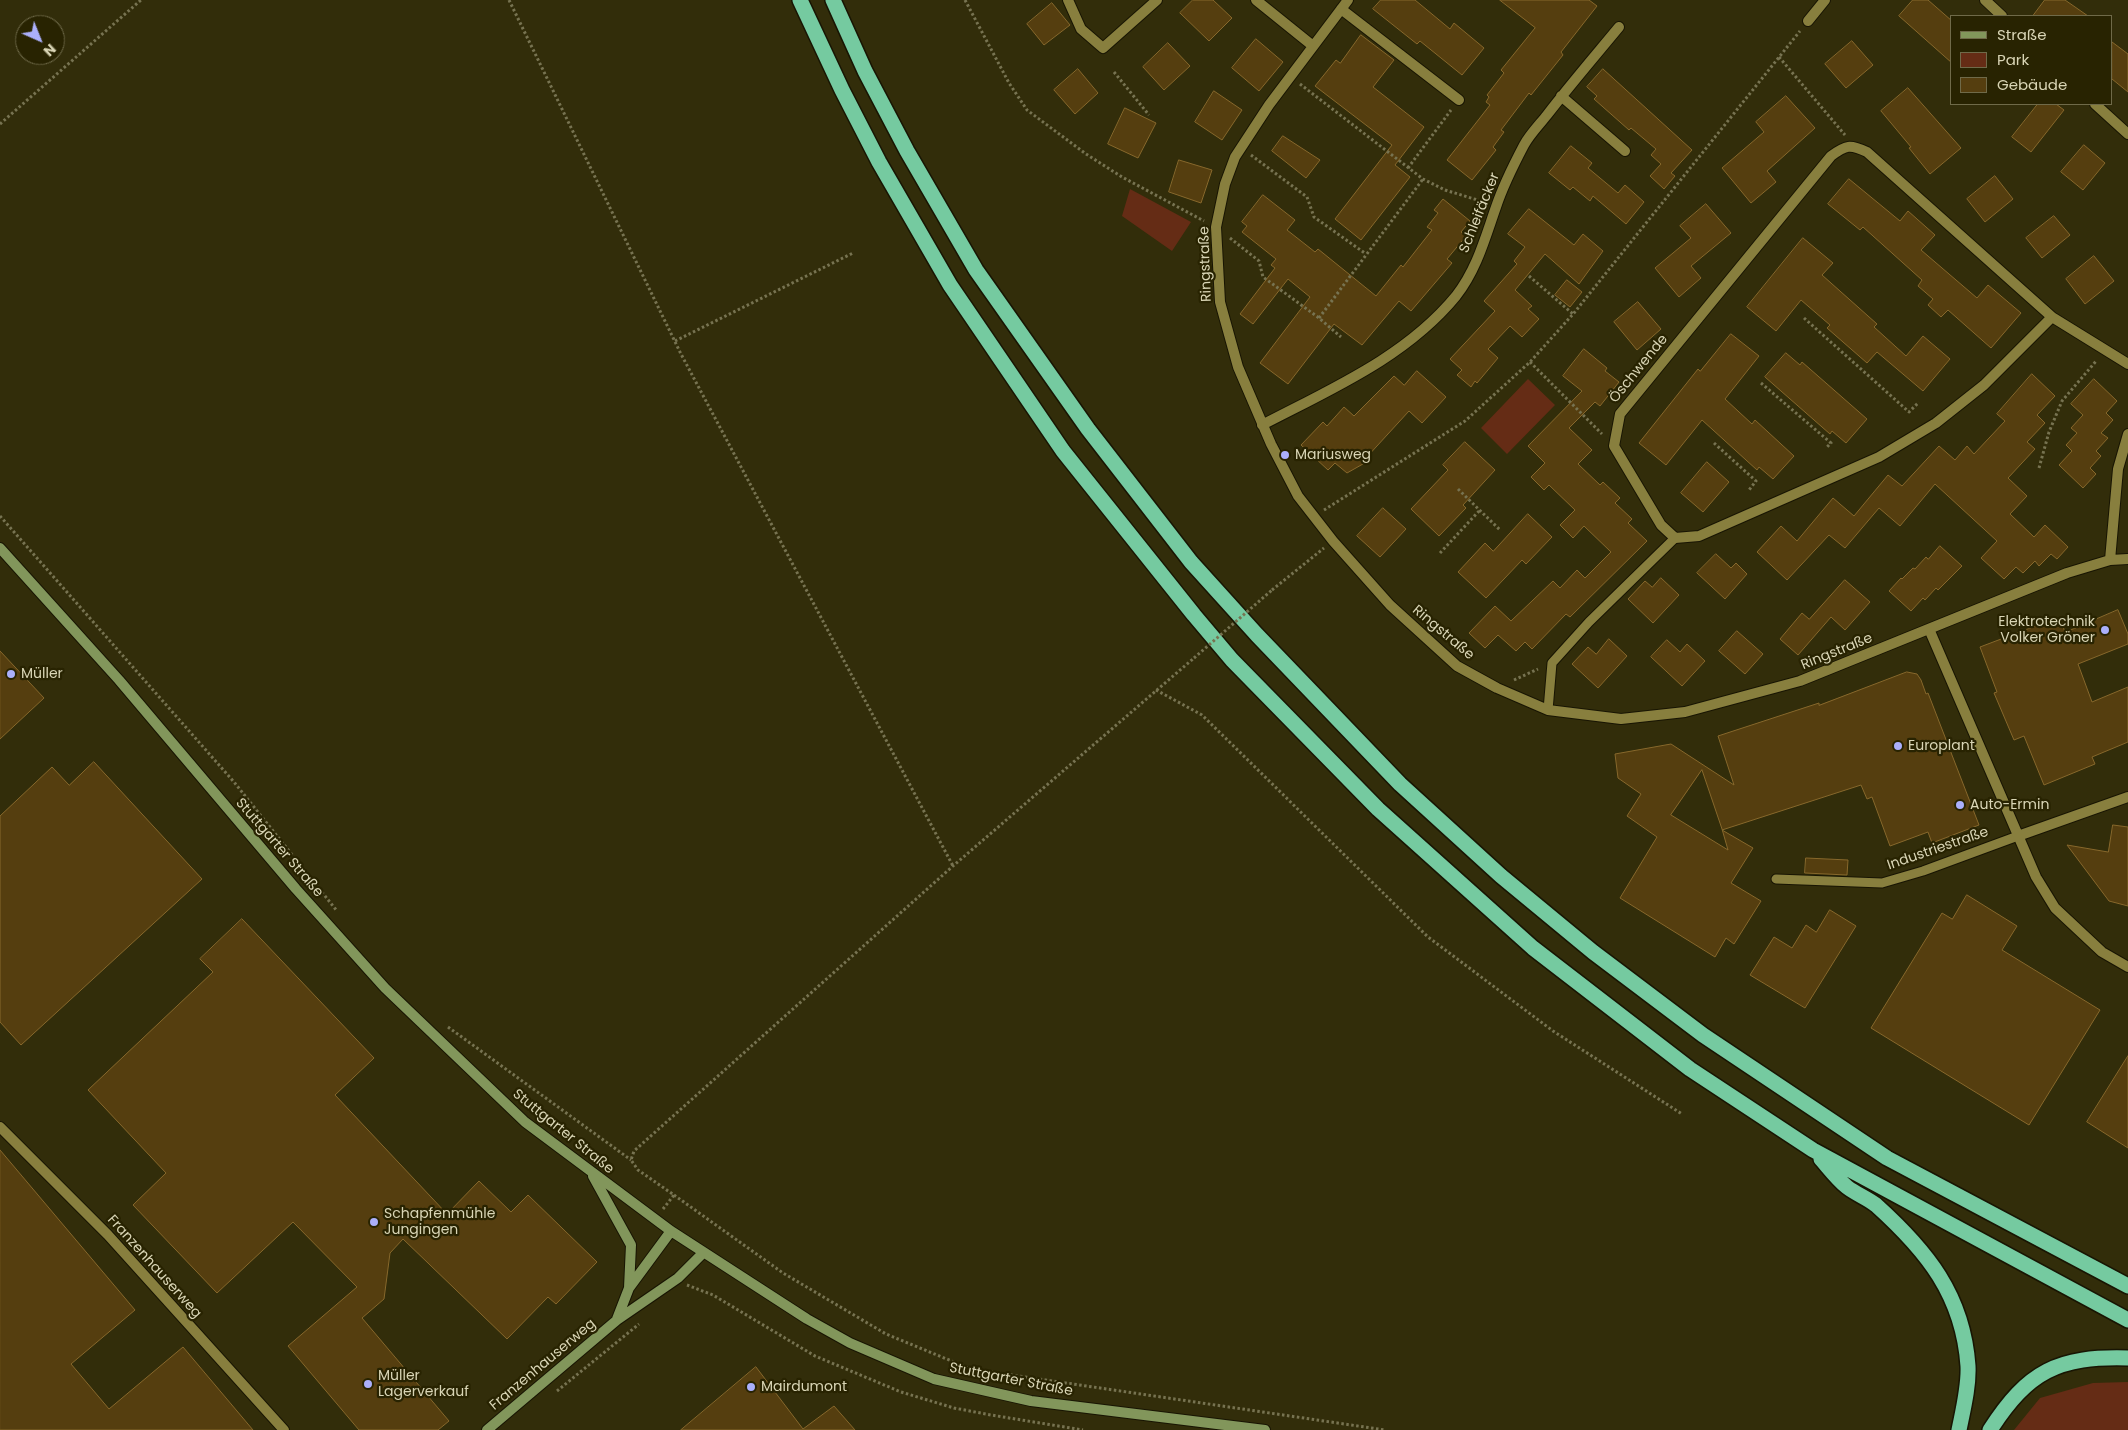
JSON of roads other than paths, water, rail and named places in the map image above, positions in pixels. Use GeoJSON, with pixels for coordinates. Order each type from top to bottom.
{"type":"FeatureCollection","features":[{"type":"Feature","properties":{"kind":"highway"},"geometry":{"type":"LineString","coordinates":[[800,0],[842,90],[879,162],[950,285],[1063,450],[1232,660],[1378,808],[1533,948],[1690,1069],[1814,1150],[2128,1320]]}},
{"type":"Feature","properties":{"kind":"highway"},"geometry":{"type":"LineString","coordinates":[[833,0],[864,71],[907,151],[976,270],[1088,429],[1191,562],[1257,635],[1400,784],[1501,876],[1593,952],[1703,1035],[1886,1158],[2128,1286]]}},
{"type":"Feature","properties":{"kind":"highway"},"geometry":{"type":"LineString","coordinates":[[1814,1150],[1846,1186],[1873,1203],[1905,1232],[1930,1260],[1948,1287],[1961,1324],[1968,1367],[1959,1430]]}},
{"type":"Feature","properties":{"kind":"highway"},"geometry":{"type":"LineString","coordinates":[[1990,1430],[2015,1395],[2035,1378],[2058,1366],[2077,1360],[2100,1357],[2128,1358]]}},
{"type":"Feature","properties":{"kind":"main road","name":"Stuttgarter Straße"},"geometry":{"type":"LineString","coordinates":[[0,548],[119,680],[296,890],[385,988],[525,1122],[655,1220],[703,1253],[850,1343],[934,1380],[1031,1401],[1265,1430]]}},
{"type":"Feature","properties":{"kind":"main road"},"geometry":{"type":"LineString","coordinates":[[591,1173],[631,1245],[629,1288]]}},
{"type":"Feature","properties":{"kind":"main road","name":"Franzenhauserweg"},"geometry":{"type":"LineString","coordinates":[[617,1320],[629,1288],[671,1231]]}},
{"type":"Feature","properties":{"kind":"main road","name":"Franzenhauserweg"},"geometry":{"type":"LineString","coordinates":[[488,1430],[617,1320],[678,1278],[703,1253]]}},
{"type":"Feature","properties":{"kind":"street"},"geometry":{"type":"LineString","coordinates":[[1068,0],[1081,29],[1103,48],[1157,0]]}},
{"type":"Feature","properties":{"kind":"street"},"geometry":{"type":"LineString","coordinates":[[1256,0],[1313,46]]}},
{"type":"Feature","properties":{"kind":"street","name":"Ringstraße"},"geometry":{"type":"LineString","coordinates":[[1348,0],[1240,147],[1225,184],[1216,227],[1220,302],[1238,367],[1262,424],[1294,490],[1333,541],[1390,605],[1457,666],[1497,688],[1548,710],[1621,719],[1685,712],[1800,681],[2066,573],[2110,560],[2128,559]]}},
{"type":"Feature","properties":{"kind":"street"},"geometry":{"type":"LineString","coordinates":[[1808,21],[1825,0]]}},
{"type":"Feature","properties":{"kind":"street"},"geometry":{"type":"LineString","coordinates":[[1985,0],[2001,15]]}},
{"type":"Feature","properties":{"kind":"street"},"geometry":{"type":"LineString","coordinates":[[1341,9],[1458,100]]}},
{"type":"Feature","properties":{"kind":"street","name":"Schleifäcker"},"geometry":{"type":"LineString","coordinates":[[1262,424],[1318,397],[1372,366],[1417,335],[1458,294],[1480,256],[1496,206],[1525,144],[1561,96],[1619,27]]}},
{"type":"Feature","properties":{"kind":"street"},"geometry":{"type":"LineString","coordinates":[[1561,96],[1625,151]]}},
{"type":"Feature","properties":{"kind":"street"},"geometry":{"type":"LineString","coordinates":[[2096,105],[2128,134]]}},
{"type":"Feature","properties":{"kind":"street","name":"Öschwende"},"geometry":{"type":"LineString","coordinates":[[1675,538],[1661,525],[1614,446],[1620,414],[1831,156],[1843,148],[1855,146],[1866,152],[2052,317]]}},
{"type":"Feature","properties":{"kind":"street"},"geometry":{"type":"LineString","coordinates":[[1675,538],[1699,536],[1879,456],[1936,423],[1984,384],[2052,317],[2128,364]]}},
{"type":"Feature","properties":{"kind":"street"},"geometry":{"type":"LineString","coordinates":[[2110,560],[2118,469],[2128,434]]}},
{"type":"Feature","properties":{"kind":"street"},"geometry":{"type":"LineString","coordinates":[[1928,629],[2036,878],[2055,908],[2102,952],[2128,967]]}},
{"type":"Feature","properties":{"kind":"street"},"geometry":{"type":"LineString","coordinates":[[2018,836],[2128,797]]}},
{"type":"Feature","properties":{"kind":"street","name":"Franzenhauserweg"},"geometry":{"type":"LineString","coordinates":[[0,1127],[108,1235],[284,1430]]}},
{"type":"Feature","properties":{"kind":"lane"},"geometry":{"type":"LineString","coordinates":[[1548,710],[1552,663],[1589,622],[1675,538]]}},
{"type":"Feature","properties":{"kind":"lane","name":"Industriestraße"},"geometry":{"type":"LineString","coordinates":[[1776,879],[1882,883],[1923,871],[2018,836]]}},
{"type":"Feature","properties":{"kind":"place","name":"Mariusweg"},"geometry":{"type":"Point","coordinates":[1285,455]}},
{"type":"Feature","properties":{"kind":"place","name":"Elektrotechnik Volker Gröner"},"geometry":{"type":"Point","coordinates":[2105,630]}},
{"type":"Feature","properties":{"kind":"place","name":"Müller"},"geometry":{"type":"Point","coordinates":[11,674]}},
{"type":"Feature","properties":{"kind":"place","name":"Europlant"},"geometry":{"type":"Point","coordinates":[1898,746]}},
{"type":"Feature","properties":{"kind":"place","name":"Auto-Ermin"},"geometry":{"type":"Point","coordinates":[1960,805]}},
{"type":"Feature","properties":{"kind":"place","name":"Schapfenmühle Jungingen"},"geometry":{"type":"Point","coordinates":[374,1222]}},
{"type":"Feature","properties":{"kind":"place","name":"Müller Lagerverkauf"},"geometry":{"type":"Point","coordinates":[368,1384]}},
{"type":"Feature","properties":{"kind":"place","name":"Mairdumont"},"geometry":{"type":"Point","coordinates":[751,1387]}}]}
